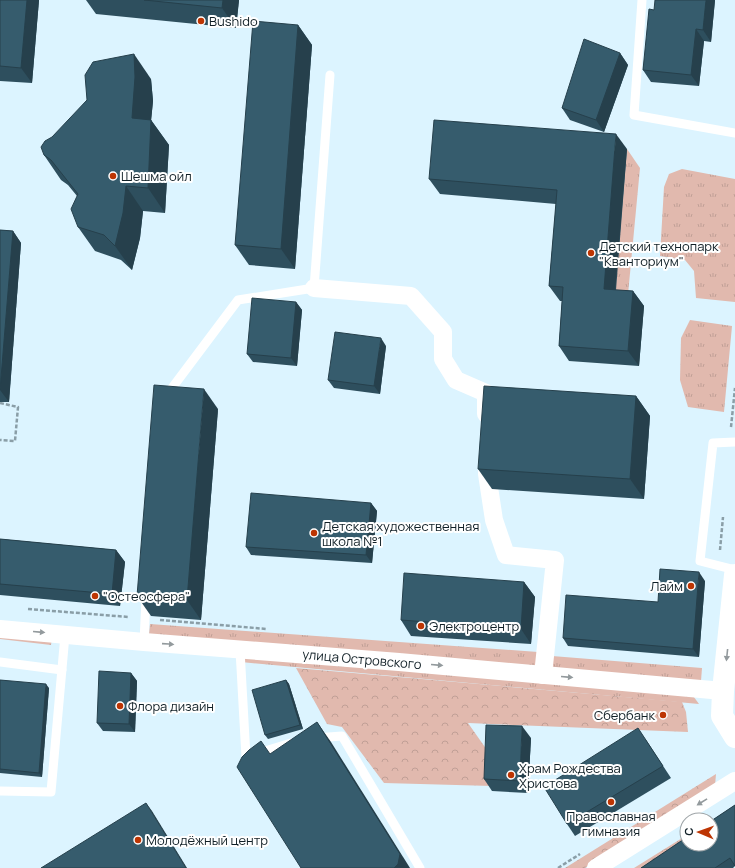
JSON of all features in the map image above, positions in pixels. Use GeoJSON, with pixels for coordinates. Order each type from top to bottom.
{"type":"FeatureCollection","features":[{"type":"Feature","properties":{"kind":"street"},"geometry":{"type":"LineString","coordinates":[[314,288],[411,296],[443,332],[443,359],[456,380],[486,393],[487,474],[494,520],[506,555],[555,560],[543,675]]}},
{"type":"Feature","properties":{"kind":"street"},"geometry":{"type":"LineString","coordinates":[[730,581],[722,716],[735,737]]}},
{"type":"Feature","properties":{"kind":"street","name":"улица Островского"},"geometry":{"type":"LineString","coordinates":[[0,629],[399,662],[723,691]]}},
{"type":"Feature","properties":{"kind":"street"},"geometry":{"type":"LineString","coordinates":[[596,868],[735,781]]}},
{"type":"Feature","properties":{"kind":"lane"},"geometry":{"type":"LineString","coordinates":[[642,0],[634,115],[735,133]]}},
{"type":"Feature","properties":{"kind":"lane"},"geometry":{"type":"LineString","coordinates":[[162,400],[238,300],[314,288],[330,75]]}},
{"type":"Feature","properties":{"kind":"lane"},"geometry":{"type":"LineString","coordinates":[[732,442],[713,443],[700,561],[730,581],[735,570]]}},
{"type":"Feature","properties":{"kind":"lane"},"geometry":{"type":"LineString","coordinates":[[144,642],[147,587]]}},
{"type":"Feature","properties":{"kind":"lane"},"geometry":{"type":"LineString","coordinates":[[0,791],[50,792],[65,635]]}},
{"type":"Feature","properties":{"kind":"lane"},"geometry":{"type":"LineString","coordinates":[[240,650],[246,757],[306,739],[342,736],[420,868]]}},
{"type":"Feature","properties":{"kind":"lane"},"geometry":{"type":"LineString","coordinates":[[0,662],[62,670]]}},
{"type":"Feature","properties":{"kind":"path"},"geometry":{"type":"LineString","coordinates":[[732,442],[735,388]]}},
{"type":"Feature","properties":{"kind":"path"},"geometry":{"type":"LineString","coordinates":[[0,403],[18,407],[15,441],[0,440]]}},
{"type":"Feature","properties":{"kind":"path"},"geometry":{"type":"LineString","coordinates":[[724,512],[730,581]]}},
{"type":"Feature","properties":{"kind":"green space"},"geometry":{"type":"Polygon","coordinates":[[[627,149],[640,168],[627,305],[614,304],[627,149]]]}},
{"type":"Feature","properties":{"kind":"green space"},"geometry":{"type":"Polygon","coordinates":[[[682,169],[735,179],[735,302],[696,298],[694,271],[685,260],[660,256],[664,187],[669,174],[682,169]]]}},
{"type":"Feature","properties":{"kind":"green space"},"geometry":{"type":"Polygon","coordinates":[[[690,320],[732,326],[724,412],[688,407],[680,380],[681,338],[690,320]]]}},
{"type":"Feature","properties":{"kind":"green space"},"geometry":{"type":"Polygon","coordinates":[[[150,624],[538,652],[537,666],[149,635],[150,624]]]}},
{"type":"Feature","properties":{"kind":"green space"},"geometry":{"type":"Polygon","coordinates":[[[0,633],[52,638],[51,645],[0,639],[0,633]]]}},
{"type":"Feature","properties":{"kind":"green space"},"geometry":{"type":"Polygon","coordinates":[[[240,650],[691,693],[699,704],[241,662],[240,650]]]}},
{"type":"Feature","properties":{"kind":"green space"},"geometry":{"type":"Polygon","coordinates":[[[552,656],[702,668],[701,681],[551,668],[552,656]]]}},
{"type":"Feature","properties":{"kind":"green space"},"geometry":{"type":"Polygon","coordinates":[[[296,668],[682,702],[686,712],[688,732],[468,723],[494,760],[492,786],[384,783],[342,727],[327,724],[296,668]]]}},
{"type":"Feature","properties":{"kind":"green space"},"geometry":{"type":"Polygon","coordinates":[[[716,774],[715,786],[585,868],[565,868],[716,774]]]}},
{"type":"Feature","properties":{"kind":"green space"},"geometry":{"type":"Polygon","coordinates":[[[679,840],[679,846],[644,868],[634,868],[679,840]]]}},
{"type":"Feature","properties":{"kind":"building"},"geometry":{"type":"Polygon","coordinates":[[[0,0],[27,0],[21,68],[0,66],[0,0]]]}},
{"type":"Feature","properties":{"kind":"building"},"geometry":{"type":"Polygon","coordinates":[[[144,0],[223,0],[222,8],[144,0]]]}},
{"type":"Feature","properties":{"kind":"building"},"geometry":{"type":"Polygon","coordinates":[[[655,0],[706,0],[703,30],[696,29],[691,75],[643,70],[649,9],[654,10],[655,0]]]}},
{"type":"Feature","properties":{"kind":"building"},"geometry":{"type":"Polygon","coordinates":[[[253,21],[298,25],[281,249],[235,245],[253,21]]]}},
{"type":"Feature","properties":{"kind":"building"},"geometry":{"type":"Polygon","coordinates":[[[584,39],[620,53],[596,120],[562,108],[584,39]]]}},
{"type":"Feature","properties":{"kind":"building","name":"Шешма ойл"},"geometry":{"type":"Polygon","coordinates":[[[134,54],[135,77],[132,118],[151,120],[148,188],[126,186],[123,213],[115,246],[104,235],[78,227],[71,209],[78,194],[51,160],[44,155],[41,147],[45,141],[52,137],[87,100],[85,75],[93,62],[134,54]]]}},
{"type":"Feature","properties":{"kind":"building","name":"Детский технопарк \"Кванториум\""},"geometry":{"type":"Polygon","coordinates":[[[434,120],[616,134],[604,289],[633,291],[628,351],[559,346],[563,287],[549,286],[557,190],[429,179],[434,120]]]}},
{"type":"Feature","properties":{"kind":"building"},"geometry":{"type":"Polygon","coordinates":[[[0,230],[13,231],[0,390],[0,230]]]}},
{"type":"Feature","properties":{"kind":"building"},"geometry":{"type":"Polygon","coordinates":[[[252,298],[296,302],[291,358],[247,354],[252,298]]]}},
{"type":"Feature","properties":{"kind":"building"},"geometry":{"type":"Polygon","coordinates":[[[335,332],[381,338],[374,386],[328,380],[335,332]]]}},
{"type":"Feature","properties":{"kind":"building"},"geometry":{"type":"Polygon","coordinates":[[[154,385],[204,389],[187,600],[137,596],[154,385]]]}},
{"type":"Feature","properties":{"kind":"building"},"geometry":{"type":"Polygon","coordinates":[[[484,386],[636,396],[630,479],[478,469],[484,386]]]}},
{"type":"Feature","properties":{"kind":"building","name":"Детская художественная школа №1"},"geometry":{"type":"Polygon","coordinates":[[[251,493],[371,503],[366,555],[246,547],[251,493]]]}},
{"type":"Feature","properties":{"kind":"building"},"geometry":{"type":"Polygon","coordinates":[[[0,539],[116,550],[112,594],[0,584],[0,539]]]}},
{"type":"Feature","properties":{"kind":"building"},"geometry":{"type":"Polygon","coordinates":[[[660,569],[699,572],[693,649],[563,638],[566,595],[658,602],[660,569]]]}},
{"type":"Feature","properties":{"kind":"building"},"geometry":{"type":"Polygon","coordinates":[[[404,573],[524,582],[521,629],[401,620],[404,573]]]}},
{"type":"Feature","properties":{"kind":"building"},"geometry":{"type":"Polygon","coordinates":[[[99,671],[131,673],[129,724],[97,723],[99,671]]]}},
{"type":"Feature","properties":{"kind":"building"},"geometry":{"type":"Polygon","coordinates":[[[0,680],[46,684],[39,773],[0,769],[0,680]]]}},
{"type":"Feature","properties":{"kind":"building"},"geometry":{"type":"Polygon","coordinates":[[[286,680],[300,725],[265,735],[252,690],[286,680]]]}},
{"type":"Feature","properties":{"kind":"building"},"geometry":{"type":"Polygon","coordinates":[[[317,722],[400,854],[398,864],[394,868],[301,868],[237,767],[242,757],[261,741],[270,754],[317,722]]]}},
{"type":"Feature","properties":{"kind":"building"},"geometry":{"type":"Polygon","coordinates":[[[486,725],[522,726],[520,781],[484,779],[486,725]]]}},
{"type":"Feature","properties":{"kind":"building"},"geometry":{"type":"Polygon","coordinates":[[[638,728],[663,766],[567,824],[544,787],[638,728]]]}},
{"type":"Feature","properties":{"kind":"building","name":"Молодёжный центр"},"geometry":{"type":"Polygon","coordinates":[[[146,803],[186,868],[41,868],[146,803]]]}},
{"type":"Feature","properties":{"kind":"building"},"geometry":{"type":"Polygon","coordinates":[[[735,805],[735,866],[730,858],[715,868],[641,868],[679,842],[679,852],[719,852],[719,816],[735,805]]]}},
{"type":"Feature","properties":{"kind":"place","name":"Bushido"},"geometry":{"type":"Point","coordinates":[201,21]}},
{"type":"Feature","properties":{"kind":"place","name":"Шешма ойл"},"geometry":{"type":"Point","coordinates":[113,176]}},
{"type":"Feature","properties":{"kind":"place","name":"Детский технопарк \"Кванториум\""},"geometry":{"type":"Point","coordinates":[591,253]}},
{"type":"Feature","properties":{"kind":"place","name":"Детская художественная школа №1"},"geometry":{"type":"Point","coordinates":[314,533]}},
{"type":"Feature","properties":{"kind":"place","name":"Лайм"},"geometry":{"type":"Point","coordinates":[691,586]}},
{"type":"Feature","properties":{"kind":"place","name":"\"Остеосфера\""},"geometry":{"type":"Point","coordinates":[95,596]}},
{"type":"Feature","properties":{"kind":"place","name":"Электроцентр"},"geometry":{"type":"Point","coordinates":[421,626]}},
{"type":"Feature","properties":{"kind":"place","name":"Флора дизайн"},"geometry":{"type":"Point","coordinates":[120,706]}},
{"type":"Feature","properties":{"kind":"place","name":"Сбербанк"},"geometry":{"type":"Point","coordinates":[663,715]}},
{"type":"Feature","properties":{"kind":"place","name":"Храм Рождества Христова"},"geometry":{"type":"Point","coordinates":[511,775]}},
{"type":"Feature","properties":{"kind":"place","name":"Православная гимназия"},"geometry":{"type":"Point","coordinates":[611,802]}},
{"type":"Feature","properties":{"kind":"place","name":"Молодёжный центр"},"geometry":{"type":"Point","coordinates":[138,840]}}]}
